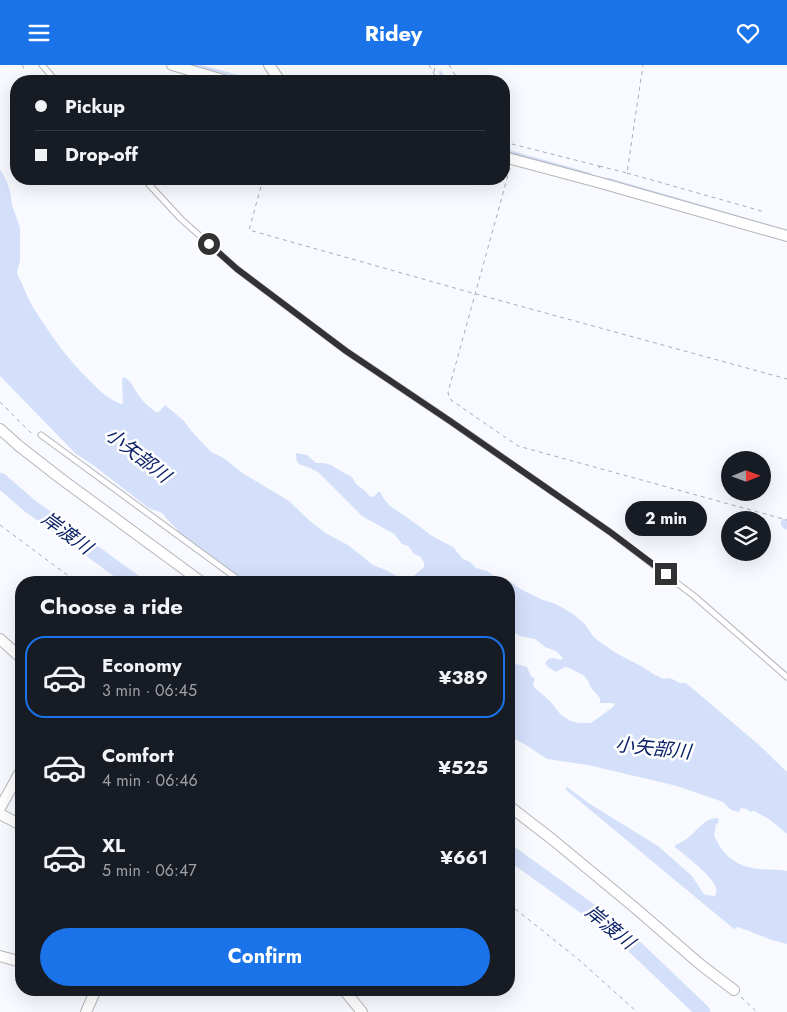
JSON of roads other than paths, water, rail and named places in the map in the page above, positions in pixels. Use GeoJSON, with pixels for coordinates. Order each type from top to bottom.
{"type":"FeatureCollection","features":[{"type":"Feature","properties":{"kind":"street"},"geometry":{"type":"LineString","coordinates":[[172,65],[206,75]]}},
{"type":"Feature","properties":{"kind":"street"},"geometry":{"type":"LineString","coordinates":[[510,159],[787,237]]}},
{"type":"Feature","properties":{"kind":"street"},"geometry":{"type":"LineString","coordinates":[[0,429],[18,446],[194,576]]}},
{"type":"Feature","properties":{"kind":"street"},"geometry":{"type":"LineString","coordinates":[[0,641],[15,653]]}},
{"type":"Feature","properties":{"kind":"street"},"geometry":{"type":"LineString","coordinates":[[0,808],[15,781]]}},
{"type":"Feature","properties":{"kind":"street"},"geometry":{"type":"LineString","coordinates":[[515,811],[590,870],[701,965],[734,990]]}},
{"type":"Feature","properties":{"kind":"street"},"geometry":{"type":"LineString","coordinates":[[0,813],[15,822]]}},
{"type":"Feature","properties":{"kind":"street"},"geometry":{"type":"LineString","coordinates":[[0,956],[15,960]]}},
{"type":"Feature","properties":{"kind":"street"},"geometry":{"type":"LineString","coordinates":[[86,1012],[93,996]]}},
{"type":"Feature","properties":{"kind":"street"},"geometry":{"type":"LineString","coordinates":[[349,996],[362,1012]]}},
{"type":"Feature","properties":{"kind":"lane"},"geometry":{"type":"LineString","coordinates":[[42,65],[51,75]]}},
{"type":"Feature","properties":{"kind":"lane"},"geometry":{"type":"LineString","coordinates":[[150,185],[181,219],[237,269],[346,351],[610,532],[694,596],[787,677]]}},
{"type":"Feature","properties":{"kind":"lane"},"geometry":{"type":"LineString","coordinates":[[41,435],[233,576]]}},
{"type":"Feature","properties":{"kind":"water","name":"小矢部川"},"geometry":{"type":"Polygon","coordinates":[[[0,169],[7,182],[20,228],[18,276],[31,303],[52,335],[72,362],[87,378],[102,393],[121,404],[123,403],[122,379],[124,377],[145,403],[156,412],[159,412],[165,405],[184,421],[211,452],[222,457],[244,474],[289,501],[311,522],[327,534],[348,545],[373,565],[396,576],[240,576],[224,567],[177,531],[163,514],[150,509],[76,454],[0,376],[0,169]]]}},
{"type":"Feature","properties":{"kind":"water"},"geometry":{"type":"Polygon","coordinates":[[[296,453],[307,455],[316,463],[331,465],[352,477],[356,484],[369,496],[374,497],[380,492],[389,505],[432,536],[453,547],[463,559],[470,562],[476,568],[487,571],[494,576],[414,576],[424,567],[421,557],[414,554],[408,546],[402,544],[394,534],[362,516],[318,472],[299,464],[296,453]]]}},
{"type":"Feature","properties":{"kind":"water","name":"小矢部川"},"geometry":{"type":"Polygon","coordinates":[[[515,585],[573,614],[585,624],[597,640],[616,653],[664,679],[670,678],[680,683],[686,683],[758,744],[787,772],[787,834],[769,819],[754,811],[750,812],[747,809],[741,808],[739,812],[731,810],[723,802],[677,786],[588,765],[547,759],[515,739],[515,664],[527,667],[531,676],[535,679],[533,684],[535,688],[550,701],[561,715],[571,721],[591,723],[615,704],[600,703],[600,698],[583,675],[567,667],[556,672],[548,667],[545,663],[548,659],[560,660],[563,658],[556,651],[545,647],[535,639],[515,633],[515,585]]]}},
{"type":"Feature","properties":{"kind":"water"},"geometry":{"type":"Polygon","coordinates":[[[567,787],[590,804],[658,846],[692,876],[703,893],[715,896],[715,885],[675,845],[687,839],[709,820],[718,818],[719,822],[716,825],[714,835],[721,848],[731,859],[751,868],[787,871],[787,944],[738,927],[734,929],[565,789],[567,787]]]}},
{"type":"Feature","properties":{"kind":"waterway"},"geometry":{"type":"LineString","coordinates":[[196,65],[234,75]]}},
{"type":"Feature","properties":{"kind":"waterway"},"geometry":{"type":"LineString","coordinates":[[510,152],[590,174]]}},
{"type":"Feature","properties":{"kind":"waterway"},"geometry":{"type":"LineString","coordinates":[[608,179],[787,231]]}},
{"type":"Feature","properties":{"kind":"waterway","name":"岸渡川"},"geometry":{"type":"LineString","coordinates":[[0,480],[30,506],[126,576]]}},
{"type":"Feature","properties":{"kind":"waterway","name":"岸渡川"},"geometry":{"type":"LineString","coordinates":[[515,856],[617,930],[703,1012]]}}]}
